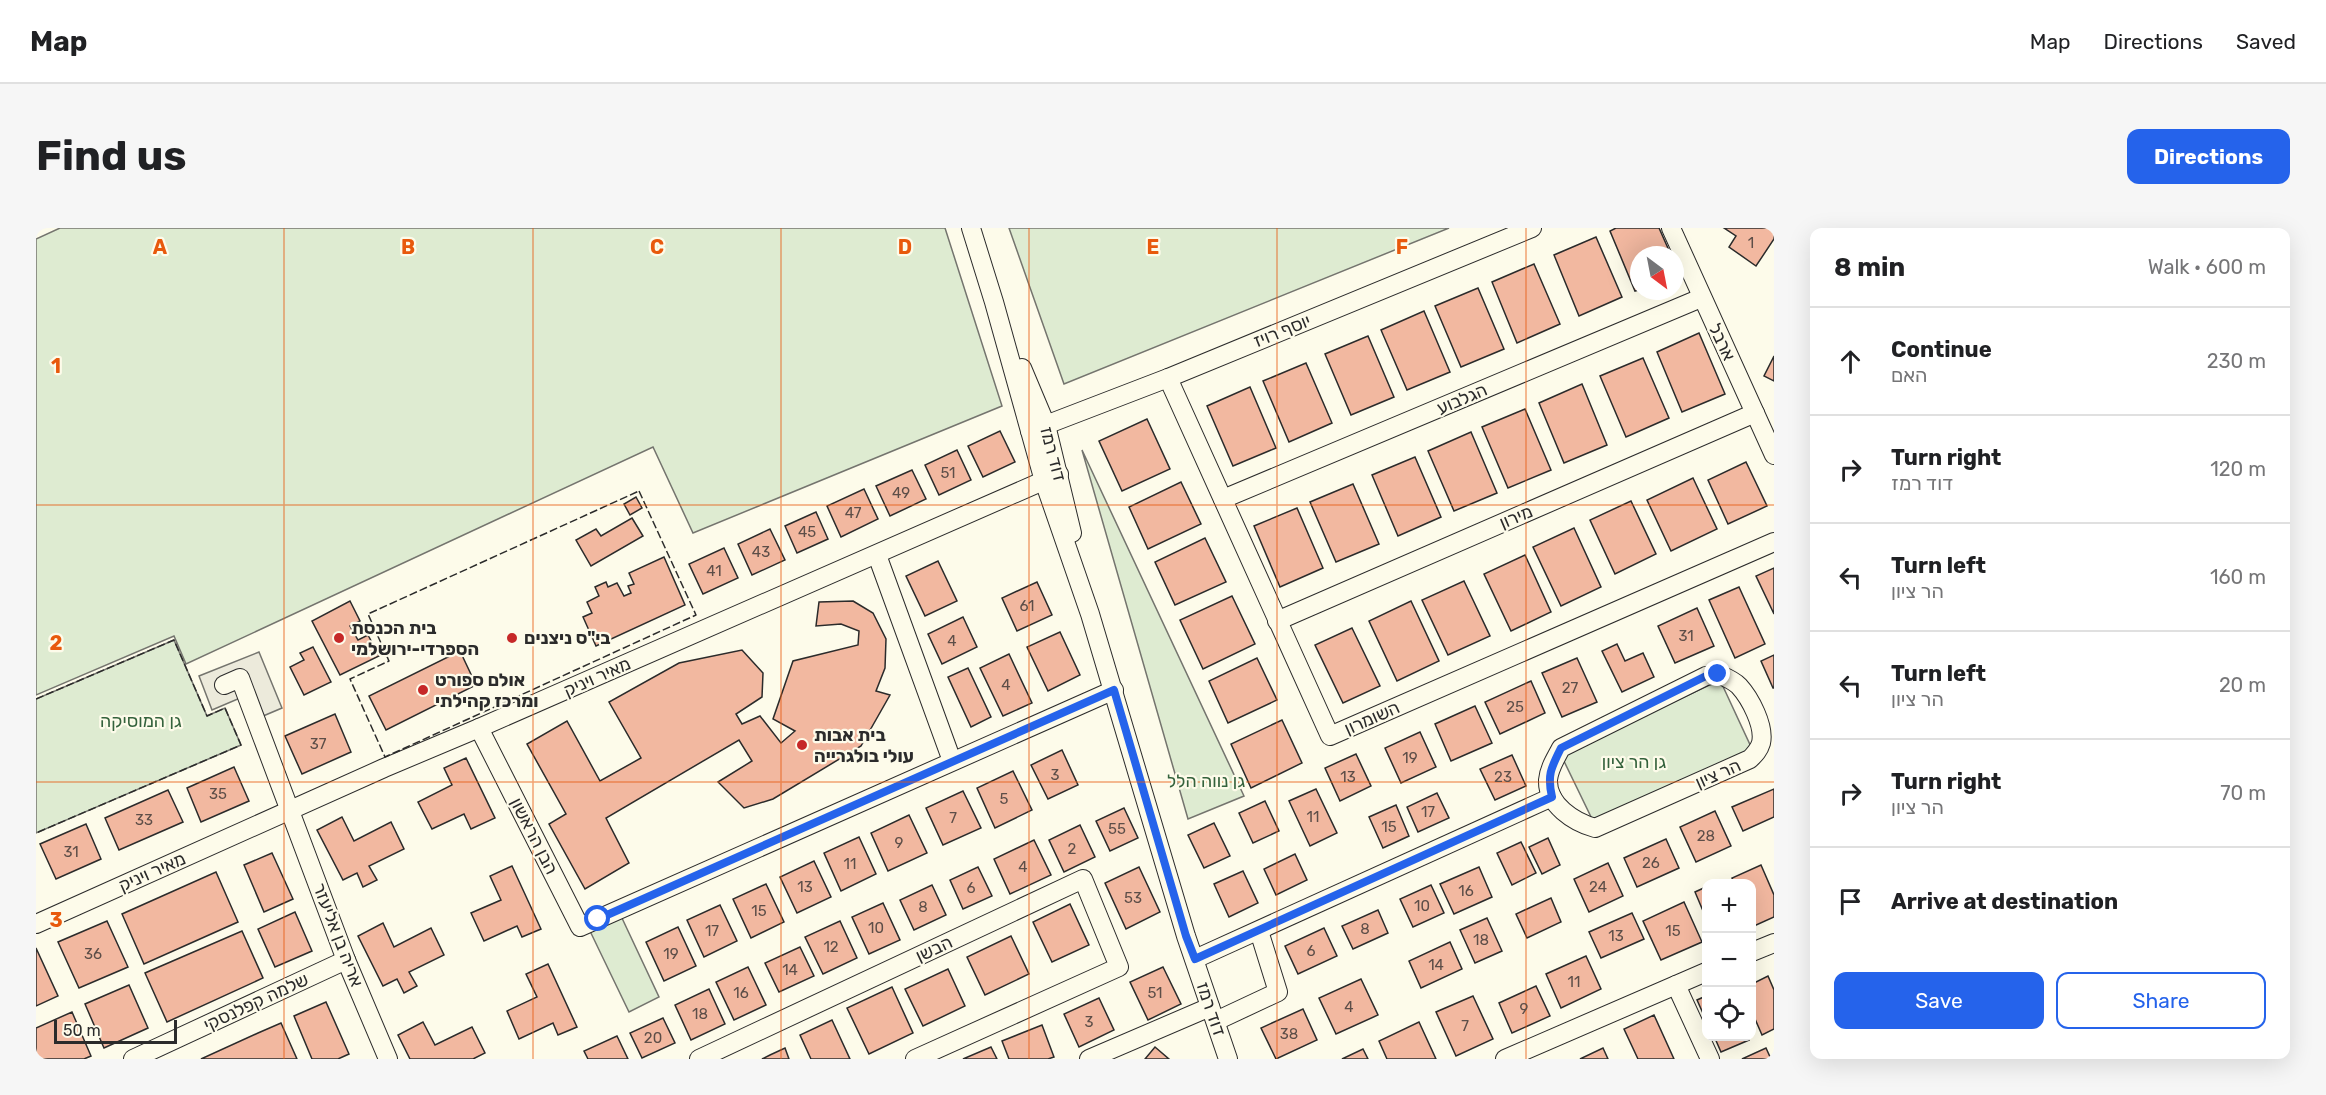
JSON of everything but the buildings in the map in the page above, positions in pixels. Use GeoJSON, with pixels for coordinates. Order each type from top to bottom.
{"type":"FeatureCollection","features":[{"type":"Feature","properties":{"kind":"street","name":"דוד רמז"},"geometry":{"type":"LineString","coordinates":[[971,228],[1038,428],[1090,614],[1186,936],[1228,1059]]}},
{"type":"Feature","properties":{"kind":"street","name":"יוסף רויז"},"geometry":{"type":"LineString","coordinates":[[1038,428],[1168,378],[1532,228]]}},
{"type":"Feature","properties":{"kind":"street","name":"ארבל"},"geometry":{"type":"LineString","coordinates":[[1671,228],[1701,298],[1764,423],[1774,455]]}},
{"type":"Feature","properties":{"kind":"street","name":"הגלבוע"},"geometry":{"type":"LineString","coordinates":[[1222,499],[1701,298]]}},
{"type":"Feature","properties":{"kind":"street","name":"השומרון"},"geometry":{"type":"LineString","coordinates":[[1168,378],[1329,736],[1774,542]]}},
{"type":"Feature","properties":{"kind":"street","name":"מירון"},"geometry":{"type":"LineString","coordinates":[[1277,621],[1764,423]]}},
{"type":"Feature","properties":{"kind":"street","name":"מאיר ויניק"},"geometry":{"type":"LineString","coordinates":[[36,924],[384,768],[1052,478]]}},
{"type":"Feature","properties":{"kind":"street"},"geometry":{"type":"LineString","coordinates":[[877,555],[952,761],[1114,690]]}},
{"type":"Feature","properties":{"kind":"street","name":"הר ציון"},"geometry":{"type":"LineString","coordinates":[[1718,674],[1738,685],[1747,696],[1760,727],[1761,742],[1758,751],[1750,759],[1595,828],[1574,820],[1552,797],[1548,780],[1551,767],[1561,748],[1706,676],[1718,674]]}},
{"type":"Feature","properties":{"kind":"street","name":"אריה בן אליעזר"},"geometry":{"type":"LineString","coordinates":[[224,685],[240,678],[346,960],[388,1059]]}},
{"type":"Feature","properties":{"kind":"street","name":"הבן הראשון"},"geometry":{"type":"LineString","coordinates":[[479,728],[580,927],[952,761]]}},
{"type":"Feature","properties":{"kind":"street"},"geometry":{"type":"LineString","coordinates":[[1195,959],[1552,797]]}},
{"type":"Feature","properties":{"kind":"street","name":"הבשן"},"geometry":{"type":"LineString","coordinates":[[699,1059],[1083,879],[1119,967],[915,1059]]}},
{"type":"Feature","properties":{"kind":"street"},"geometry":{"type":"LineString","coordinates":[[1089,1059],[1278,992],[1259,931]]}},
{"type":"Feature","properties":{"kind":"street"},"geometry":{"type":"LineString","coordinates":[[1756,950],[1774,943]]}},
{"type":"Feature","properties":{"kind":"street","name":"שלמה קפלנסקי"},"geometry":{"type":"LineString","coordinates":[[133,1059],[346,960]]}},
{"type":"Feature","properties":{"kind":"street"},"geometry":{"type":"LineString","coordinates":[[1505,1059],[1702,974]]}},
{"type":"Feature","properties":{"kind":"street"},"geometry":{"type":"LineString","coordinates":[[1676,985],[1710,1059]]}},
{"type":"Feature","properties":{"kind":"green space"},"geometry":{"type":"Polygon","coordinates":[[[60,228],[945,228],[1002,406],[693,533],[653,447],[186,664],[174,636],[36,695],[36,239],[60,228]]]}},
{"type":"Feature","properties":{"kind":"green space"},"geometry":{"type":"Polygon","coordinates":[[[1009,228],[1449,228],[1064,384],[1009,228]]]}},
{"type":"Feature","properties":{"kind":"green space","name":"גן נווה הלל"},"geometry":{"type":"Polygon","coordinates":[[[1082,450],[1244,796],[1188,819],[1082,450]]]}},
{"type":"Feature","properties":{"kind":"green space","name":"גן המוסיקה"},"geometry":{"type":"Polygon","coordinates":[[[174,640],[207,716],[225,708],[241,745],[36,833],[36,699],[174,640]]]}},
{"type":"Feature","properties":{"kind":"green space","name":"גן הר ציון"},"geometry":{"type":"Polygon","coordinates":[[[1720,680],[1752,749],[1594,823],[1561,755],[1720,680]]]}},
{"type":"Feature","properties":{"kind":"green space"},"geometry":{"type":"Polygon","coordinates":[[[621,916],[659,997],[629,1012],[589,929],[621,916]]]}},
{"type":"Feature","properties":{"kind":"shaded area"},"geometry":{"type":"Polygon","coordinates":[[[259,652],[282,708],[249,722],[240,698],[212,710],[199,676],[259,652]]]}},
{"type":"Feature","properties":{"kind":"fence"},"geometry":{"type":"LineString","coordinates":[[639,491],[696,615],[385,757],[350,679],[389,661],[368,614],[639,491]]}},
{"type":"Feature","properties":{"kind":"fence"},"geometry":{"type":"LineString","coordinates":[[36,699],[174,640],[207,716],[225,708],[241,745],[36,833]]}},
{"type":"Feature","properties":{"kind":"place","name":"בית הכנסת הספרדי-ירושלמי"},"geometry":{"type":"Point","coordinates":[339,638]}},
{"type":"Feature","properties":{"kind":"place","name":"בי\"ס ניצנים"},"geometry":{"type":"Point","coordinates":[512,638]}},
{"type":"Feature","properties":{"kind":"place","name":"אולם ספורט ומרכז קהילתי"},"geometry":{"type":"Point","coordinates":[423,690]}},
{"type":"Feature","properties":{"kind":"place","name":"בית אבות עולי בולגרייה"},"geometry":{"type":"Point","coordinates":[802,745]}},
{"type":"Feature","properties":{"kind":"route"},"geometry":{"type":"LineString","coordinates":[[598,919],[1114,690],[1186,936],[1195,959],[1552,797],[1548,780],[1551,767],[1561,748],[1706,676],[1718,674]]}}]}
